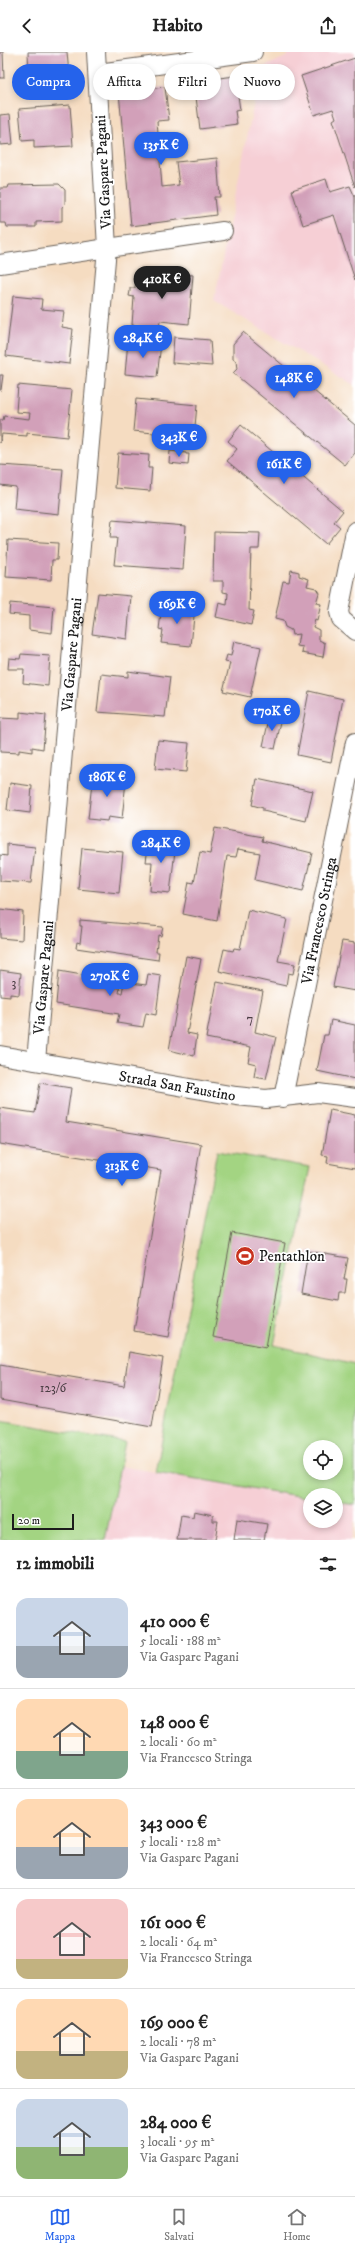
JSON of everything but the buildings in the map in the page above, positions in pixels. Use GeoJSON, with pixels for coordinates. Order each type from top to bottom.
{"type":"FeatureCollection","features":[{"type":"Feature","properties":{"kind":"street","name":"Via Gaspare Pagani"},"geometry":{"type":"LineString","coordinates":[[96,52],[97,64]]}},
{"type":"Feature","properties":{"kind":"street"},"geometry":{"type":"LineString","coordinates":[[156,65],[253,52]]}},
{"type":"Feature","properties":{"kind":"street","name":"Via Gaspare Pagani"},"geometry":{"type":"LineString","coordinates":[[36,1061],[107,248],[99,100]]}},
{"type":"Feature","properties":{"kind":"street","name":"Via Gaspare Pagani"},"geometry":{"type":"LineString","coordinates":[[107,248],[223,231]]}},
{"type":"Feature","properties":{"kind":"street"},"geometry":{"type":"LineString","coordinates":[[0,264],[107,248]]}},
{"type":"Feature","properties":{"kind":"street"},"geometry":{"type":"LineString","coordinates":[[355,531],[339,612],[341,619],[355,631]]}},
{"type":"Feature","properties":{"kind":"street","name":"Via Francesco Stringa"},"geometry":{"type":"LineString","coordinates":[[283,1098],[355,742]]}},
{"type":"Feature","properties":{"kind":"street","name":"Strada San Faustino"},"geometry":{"type":"LineString","coordinates":[[0,1055],[236,1096],[266,1099],[318,1093],[355,1098]]}},
{"type":"Feature","properties":{"kind":"shaded area"},"geometry":{"type":"Polygon","coordinates":[[[287,52],[355,52],[355,385],[214,301],[255,100],[295,100],[295,64],[270,64],[288,56],[287,52]]]}},
{"type":"Feature","properties":{"kind":"shaded area"},"geometry":{"type":"Polygon","coordinates":[[[120,1466],[303,1497],[303,1528],[343,1528],[343,1503],[355,1505],[355,1519],[351,1540],[105,1540],[120,1466]]]}},
{"type":"Feature","properties":{"kind":"green space","name":"Pentathlon"},"geometry":{"type":"Polygon","coordinates":[[[217,1151],[310,1167],[274,1345],[355,1364],[355,1505],[343,1503],[343,1488],[303,1488],[303,1497],[156,1472],[217,1151]]]}},
{"type":"Feature","properties":{"kind":"green space"},"geometry":{"type":"Polygon","coordinates":[[[0,1420],[125,1442],[105,1540],[0,1540],[0,1420]]]}},
{"type":"Feature","properties":{"kind":"place","name":"Pentathlon"},"geometry":{"type":"Point","coordinates":[245,1256]}}]}
